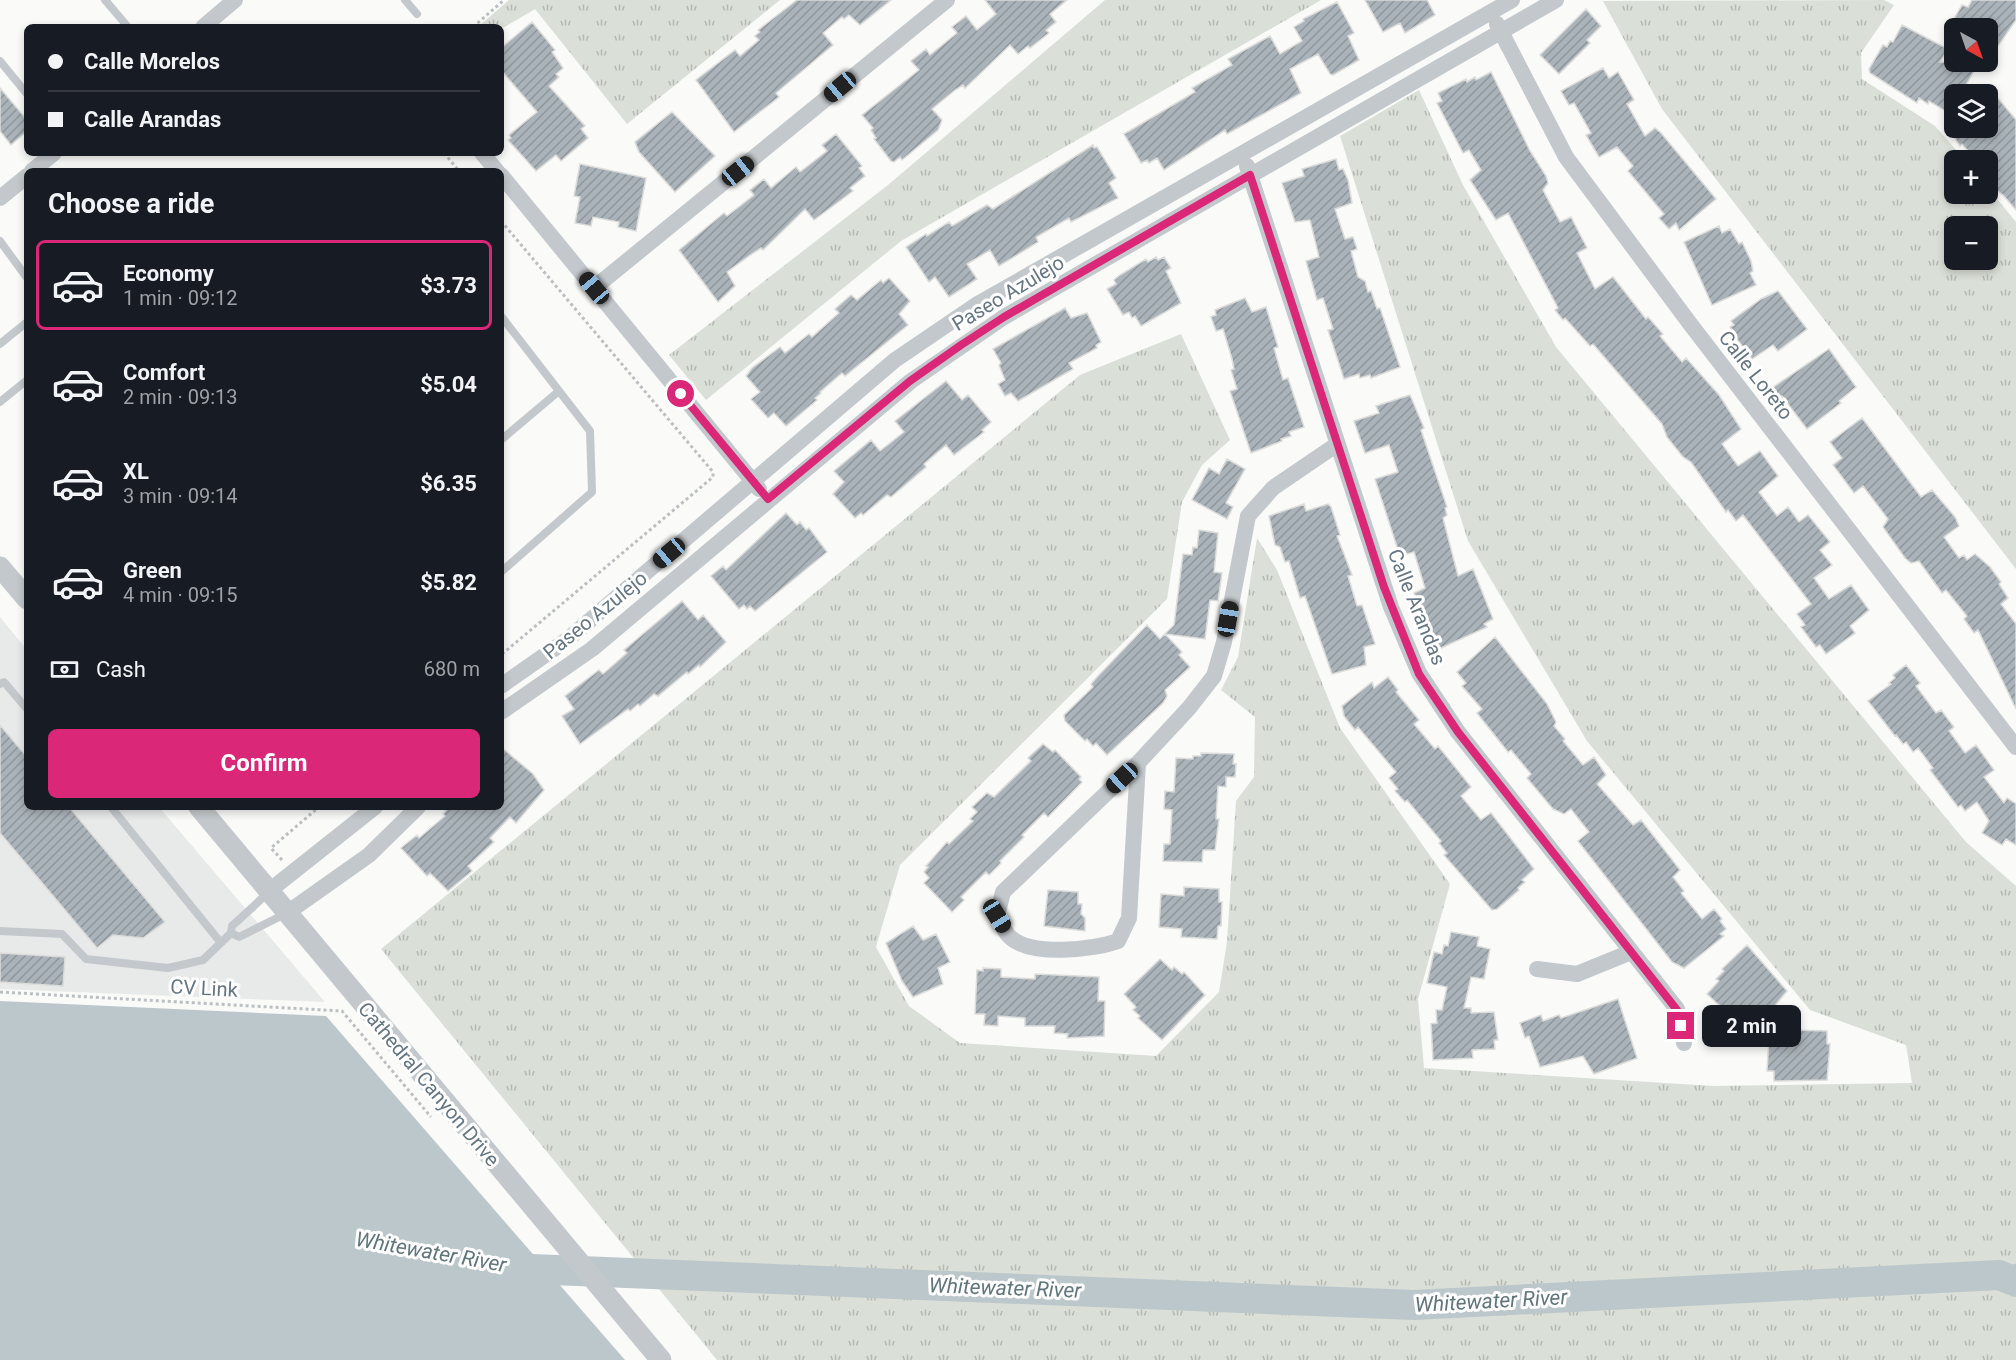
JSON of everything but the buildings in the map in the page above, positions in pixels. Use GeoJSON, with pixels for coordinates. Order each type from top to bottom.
{"type":"FeatureCollection","features":[{"type":"Feature","properties":{"kind":"street"},"geometry":{"type":"LineString","coordinates":[[207,24],[235,0]]}},
{"type":"Feature","properties":{"kind":"street"},"geometry":{"type":"LineString","coordinates":[[594,288],[947,0]]}},
{"type":"Feature","properties":{"kind":"street","name":"Paseo Azulejo"},"geometry":{"type":"LineString","coordinates":[[504,684],[568,639],[896,360],[976,305],[1512,0]]}},
{"type":"Feature","properties":{"kind":"street","name":"Paseo Azulejo"},"geometry":{"type":"LineString","coordinates":[[504,710],[592,649],[910,381],[961,345],[1004,317],[1556,0]]}},
{"type":"Feature","properties":{"kind":"street","name":"Calle Loreto"},"geometry":{"type":"LineString","coordinates":[[1491,12],[1566,157],[1691,325],[2016,747]]}},
{"type":"Feature","properties":{"kind":"street","name":"Calle Arandas"},"geometry":{"type":"LineString","coordinates":[[1244,154],[1336,445],[1391,607],[1419,674],[1458,732],[1677,1010],[1684,1043]]}},
{"type":"Feature","properties":{"kind":"street"},"geometry":{"type":"LineString","coordinates":[[36,168],[50,156]]}},
{"type":"Feature","properties":{"kind":"street"},"geometry":{"type":"LineString","coordinates":[[484,156],[494,168]]}},
{"type":"Feature","properties":{"kind":"street"},"geometry":{"type":"LineString","coordinates":[[0,198],[24,178]]}},
{"type":"Feature","properties":{"kind":"street"},"geometry":{"type":"LineString","coordinates":[[504,179],[768,499]]}},
{"type":"Feature","properties":{"kind":"street"},"geometry":{"type":"LineString","coordinates":[[1138,763],[1129,918],[1118,941],[1100,948],[1030,948],[1010,937],[997,916],[1003,892],[1138,763],[1189,708],[1214,676],[1224,642],[1248,516],[1273,488],[1336,445]]}},
{"type":"Feature","properties":{"kind":"street"},"geometry":{"type":"LineString","coordinates":[[0,567],[24,595]]}},
{"type":"Feature","properties":{"kind":"street","name":"Cathedral Canyon Drive"},"geometry":{"type":"LineString","coordinates":[[202,810],[440,1098],[661,1360]]}},
{"type":"Feature","properties":{"kind":"street"},"geometry":{"type":"LineString","coordinates":[[269,891],[371,810]]}},
{"type":"Feature","properties":{"kind":"street"},"geometry":{"type":"LineString","coordinates":[[287,913],[369,855],[415,810]]}},
{"type":"Feature","properties":{"kind":"street"},"geometry":{"type":"LineString","coordinates":[[1537,969],[1577,974],[1631,952]]}},
{"type":"Feature","properties":{"kind":"lane"},"geometry":{"type":"LineString","coordinates":[[105,0],[125,24]]}},
{"type":"Feature","properties":{"kind":"lane"},"geometry":{"type":"LineString","coordinates":[[405,0],[417,14]]}},
{"type":"Feature","properties":{"kind":"lane"},"geometry":{"type":"LineString","coordinates":[[0,61],[24,90]]}},
{"type":"Feature","properties":{"kind":"lane"},"geometry":{"type":"LineString","coordinates":[[0,241],[24,274]]}},
{"type":"Feature","properties":{"kind":"lane"},"geometry":{"type":"LineString","coordinates":[[504,322],[590,431],[592,492],[504,569]]}},
{"type":"Feature","properties":{"kind":"lane"},"geometry":{"type":"LineString","coordinates":[[0,344],[24,324]]}},
{"type":"Feature","properties":{"kind":"lane"},"geometry":{"type":"LineString","coordinates":[[0,402],[24,382]]}},
{"type":"Feature","properties":{"kind":"lane"},"geometry":{"type":"LineString","coordinates":[[504,437],[559,391]]}},
{"type":"Feature","properties":{"kind":"lane"},"geometry":{"type":"LineString","coordinates":[[0,684],[4,682],[24,705]]}},
{"type":"Feature","properties":{"kind":"lane"},"geometry":{"type":"LineString","coordinates":[[113,810],[220,943]]}},
{"type":"Feature","properties":{"kind":"lane"},"geometry":{"type":"LineString","coordinates":[[0,931],[62,934],[86,959],[168,968],[203,960],[231,933],[232,926],[269,891]]}},
{"type":"Feature","properties":{"kind":"lane"},"geometry":{"type":"LineString","coordinates":[[231,933],[239,937],[287,913]]}},
{"type":"Feature","properties":{"kind":"path"},"geometry":{"type":"LineString","coordinates":[[476,24],[504,0]]}},
{"type":"Feature","properties":{"kind":"path"},"geometry":{"type":"LineString","coordinates":[[446,156],[456,168]]}},
{"type":"Feature","properties":{"kind":"path"},"geometry":{"type":"LineString","coordinates":[[504,225],[713,472],[713,477],[504,652]]}},
{"type":"Feature","properties":{"kind":"path"},"geometry":{"type":"LineString","coordinates":[[283,861],[271,848],[315,810]]}},
{"type":"Feature","properties":{"kind":"path","name":"CV Link"},"geometry":{"type":"LineString","coordinates":[[0,992],[342,1011],[383,1060]]}},
{"type":"Feature","properties":{"kind":"shaded area"},"geometry":{"type":"Polygon","coordinates":[[[0,617],[24,646],[24,810],[162,810],[325,1002],[0,989],[0,617]]]}},
{"type":"Feature","properties":{"kind":"green space"},"geometry":{"type":"Polygon","coordinates":[[[509,0],[780,0],[627,124],[535,9],[504,27],[504,24],[481,24],[509,0]]]}},
{"type":"Feature","properties":{"kind":"green space"},"geometry":{"type":"Polygon","coordinates":[[[1105,0],[1321,0],[901,241],[706,400],[669,355],[888,185],[1105,0]]]}},
{"type":"Feature","properties":{"kind":"green space"},"geometry":{"type":"Polygon","coordinates":[[[1884,0],[1894,5],[1861,53],[1862,79],[1935,126],[1956,150],[1944,150],[1944,204],[1998,204],[1998,200],[2016,222],[2016,569],[1662,109],[1603,1],[1884,0]]]}},
{"type":"Feature","properties":{"kind":"green space"},"geometry":{"type":"Polygon","coordinates":[[[1419,90],[1463,185],[1556,347],[1966,842],[2016,886],[2016,1360],[717,1360],[381,949],[1080,375],[1181,334],[1230,440],[1202,465],[1182,502],[1167,599],[900,865],[876,947],[909,1006],[960,1043],[1156,1056],[1219,992],[1227,942],[1236,801],[1254,777],[1255,717],[1221,690],[1238,657],[1257,538],[1277,570],[1340,728],[1450,884],[1418,999],[1424,1068],[1714,1086],[1912,1083],[1906,1045],[1810,1010],[1587,741],[1468,541],[1340,136],[1419,90]]]}},
{"type":"Feature","properties":{"kind":"water"},"geometry":{"type":"Polygon","coordinates":[[[0,1001],[326,1016],[625,1360],[0,1360],[0,1001]]]}},
{"type":"Feature","properties":{"kind":"waterway"},"geometry":{"type":"LineString","coordinates":[[1999,1275],[2016,1266]]}},
{"type":"Feature","properties":{"kind":"waterway","name":"Whitewater River"},"geometry":{"type":"LineString","coordinates":[[505,1268],[1414,1305],[1999,1275],[2016,1282]]}},
{"type":"Feature","properties":{"kind":"route"},"geometry":{"type":"LineString","coordinates":[[681,394],[768,499],[910,381],[961,345],[1004,317],[1250,175],[1384,587],[1419,674],[1458,732],[1677,1010],[1681,1026]]}}]}
